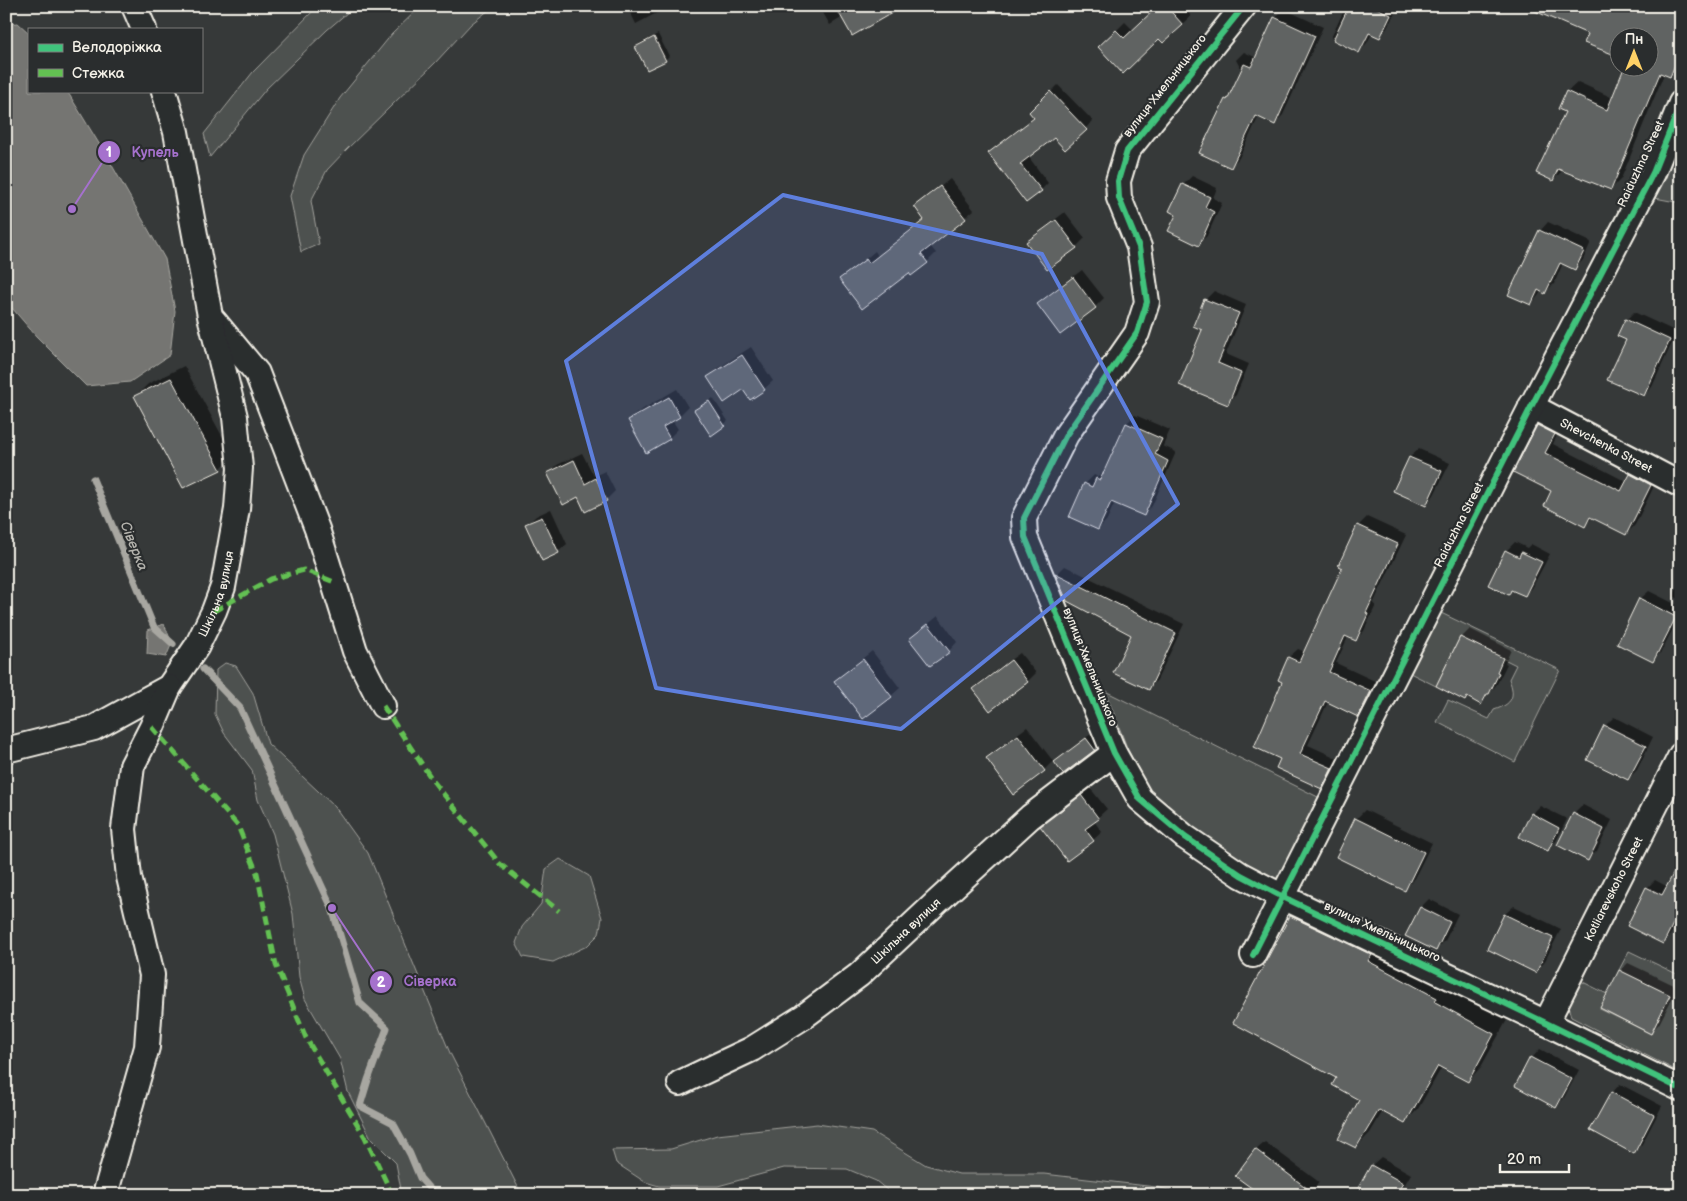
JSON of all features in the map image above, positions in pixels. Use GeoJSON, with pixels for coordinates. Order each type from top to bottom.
{"type":"FeatureCollection","features":[{"type":"Feature","properties":{"kind":"street"},"geometry":{"type":"LineString","coordinates":[[134,6],[144,28]]}},
{"type":"Feature","properties":{"kind":"street","name":"вулиця Хмельницького"},"geometry":{"type":"LineString","coordinates":[[1244,6],[1127,151],[1118,181],[1119,198],[1139,247],[1147,302],[1137,333],[1066,435],[1024,518],[1025,537],[1114,753],[1140,799],[1177,830],[1242,875],[1284,898],[1681,1089]]}},
{"type":"Feature","properties":{"kind":"street","name":"Шкільна вулиця"},"geometry":{"type":"LineString","coordinates":[[6,750],[94,728],[169,687],[197,646],[214,612],[223,587],[237,509],[240,468],[235,417],[210,316],[176,132],[164,92]]}},
{"type":"Feature","properties":{"kind":"street","name":"Raiduzhna Street"},"geometry":{"type":"LineString","coordinates":[[1253,955],[1284,898],[1532,406],[1653,173],[1681,103]]}},
{"type":"Feature","properties":{"kind":"street","name":"Шкільна вулиця"},"geometry":{"type":"LineString","coordinates":[[210,316],[256,373],[317,529],[355,651],[382,706]]}},
{"type":"Feature","properties":{"kind":"street","name":"Shevchenka Street"},"geometry":{"type":"LineString","coordinates":[[1532,406],[1681,486]]}},
{"type":"Feature","properties":{"kind":"street"},"geometry":{"type":"LineString","coordinates":[[105,1195],[147,1047],[152,975],[129,877],[124,829],[125,820],[132,766],[152,727],[169,687]]}},
{"type":"Feature","properties":{"kind":"street","name":"Шкільна вулиця"},"geometry":{"type":"LineString","coordinates":[[680,1083],[752,1050],[803,1017],[859,975],[1030,817],[1114,753]]}},
{"type":"Feature","properties":{"kind":"street","name":"Kotliarevskoho Street"},"geometry":{"type":"LineString","coordinates":[[1546,1023],[1681,755]]}},
{"type":"Feature","properties":{"kind":"highlighted area"},"geometry":{"type":"Polygon","coordinates":[[[783,195],[1042,254],[1178,504],[901,729],[656,688],[566,361],[783,195]]]}},
{"type":"Feature","properties":{"kind":"shaded area"},"geometry":{"type":"Polygon","coordinates":[[[318,6],[355,6],[327,30],[266,89],[210,157],[204,134],[253,72],[318,6]]]}},
{"type":"Feature","properties":{"kind":"shaded area"},"geometry":{"type":"Polygon","coordinates":[[[421,6],[494,6],[471,24],[435,63],[327,170],[311,201],[319,244],[301,252],[290,196],[304,155],[340,98],[392,34],[421,6]]]}},
{"type":"Feature","properties":{"kind":"shaded area"},"geometry":{"type":"Polygon","coordinates":[[[18,23],[28,32],[28,92],[68,92],[165,259],[175,311],[170,355],[130,382],[86,386],[36,336],[6,301],[6,24],[18,23]]]}},
{"type":"Feature","properties":{"kind":"shaded area"},"geometry":{"type":"Polygon","coordinates":[[[1681,135],[1681,203],[1655,198],[1681,135]]]}},
{"type":"Feature","properties":{"kind":"shaded area"},"geometry":{"type":"Polygon","coordinates":[[[1439,612],[1560,670],[1515,762],[1437,722],[1448,700],[1489,719],[1494,710],[1505,705],[1511,699],[1512,691],[1509,679],[1516,665],[1460,637],[1436,686],[1408,672],[1439,612]]]}},
{"type":"Feature","properties":{"kind":"shaded area"},"geometry":{"type":"Polygon","coordinates":[[[164,624],[172,643],[166,657],[147,654],[148,630],[164,624]]]}},
{"type":"Feature","properties":{"kind":"shaded area"},"geometry":{"type":"Polygon","coordinates":[[[225,663],[236,666],[253,693],[268,744],[335,807],[368,853],[450,1053],[522,1195],[402,1195],[396,1163],[371,1138],[348,1092],[340,1059],[305,999],[299,977],[293,914],[273,834],[258,800],[252,770],[224,733],[215,714],[216,670],[225,663]]]}},
{"type":"Feature","properties":{"kind":"shaded area"},"geometry":{"type":"Polygon","coordinates":[[[1105,691],[1322,799],[1282,877],[1273,879],[1192,829],[1150,791],[1128,750],[1105,691]]]}},
{"type":"Feature","properties":{"kind":"shaded area"},"geometry":{"type":"Polygon","coordinates":[[[560,859],[589,876],[602,918],[599,934],[587,946],[553,962],[523,957],[516,943],[522,927],[541,904],[546,869],[560,859]]]}},
{"type":"Feature","properties":{"kind":"shaded area"},"geometry":{"type":"Polygon","coordinates":[[[1629,951],[1681,976],[1681,1073],[1571,1017],[1567,1002],[1579,980],[1607,994],[1600,1009],[1651,1034],[1670,995],[1619,970],[1629,951]]]}},
{"type":"Feature","properties":{"kind":"shaded area"},"geometry":{"type":"Polygon","coordinates":[[[817,1124],[872,1132],[926,1165],[959,1174],[1044,1174],[1156,1187],[1173,1191],[1172,1195],[893,1195],[876,1181],[847,1169],[784,1168],[718,1186],[659,1186],[645,1182],[616,1163],[612,1150],[671,1149],[717,1135],[817,1124]]]}},
{"type":"Feature","properties":{"kind":"building"},"geometry":{"type":"Polygon","coordinates":[[[835,6],[904,6],[852,36],[835,6]]]}},
{"type":"Feature","properties":{"kind":"building"},"geometry":{"type":"Polygon","coordinates":[[[1158,6],[1166,6],[1183,25],[1163,43],[1159,39],[1123,74],[1098,47],[1116,30],[1124,38],[1158,6]]]}},
{"type":"Feature","properties":{"kind":"building"},"geometry":{"type":"Polygon","coordinates":[[[1349,6],[1373,6],[1391,15],[1380,38],[1369,33],[1359,53],[1333,40],[1349,6]]]}},
{"type":"Feature","properties":{"kind":"building"},"geometry":{"type":"Polygon","coordinates":[[[1523,6],[1670,6],[1681,11],[1681,50],[1670,77],[1660,73],[1660,28],[1610,28],[1610,53],[1584,43],[1588,34],[1523,6]]]}},
{"type":"Feature","properties":{"kind":"building"},"geometry":{"type":"Polygon","coordinates":[[[1274,17],[1315,36],[1275,125],[1256,116],[1231,168],[1199,153],[1244,64],[1251,67],[1274,17]]]}},
{"type":"Feature","properties":{"kind":"building"},"geometry":{"type":"Polygon","coordinates":[[[654,37],[666,61],[647,70],[635,47],[654,37]]]}},
{"type":"Feature","properties":{"kind":"building"},"geometry":{"type":"Polygon","coordinates":[[[1620,78],[1658,78],[1611,190],[1558,169],[1553,181],[1536,173],[1565,112],[1558,109],[1566,91],[1607,110],[1620,78]]]}},
{"type":"Feature","properties":{"kind":"building"},"geometry":{"type":"Polygon","coordinates":[[[1050,91],[1087,130],[1065,150],[1054,138],[1020,164],[1042,191],[1026,203],[988,153],[1034,118],[1029,112],[1050,91]]]}},
{"type":"Feature","properties":{"kind":"building"},"geometry":{"type":"Polygon","coordinates":[[[1182,184],[1210,197],[1205,207],[1214,212],[1199,246],[1168,231],[1176,215],[1169,211],[1182,184]]]}},
{"type":"Feature","properties":{"kind":"building"},"geometry":{"type":"Polygon","coordinates":[[[940,186],[966,219],[921,254],[928,263],[911,276],[909,273],[862,309],[839,279],[866,259],[869,263],[924,220],[914,206],[940,186]]]}},
{"type":"Feature","properties":{"kind":"building"},"geometry":{"type":"Polygon","coordinates":[[[1056,220],[1077,248],[1047,270],[1026,242],[1056,220]]]}},
{"type":"Feature","properties":{"kind":"building"},"geometry":{"type":"Polygon","coordinates":[[[1539,230],[1584,251],[1575,270],[1560,263],[1545,294],[1538,290],[1531,305],[1508,295],[1539,230]]]}},
{"type":"Feature","properties":{"kind":"building"},"geometry":{"type":"Polygon","coordinates":[[[1073,277],[1096,308],[1060,335],[1037,304],[1073,277]]]}},
{"type":"Feature","properties":{"kind":"building"},"geometry":{"type":"Polygon","coordinates":[[[1204,299],[1239,313],[1218,363],[1241,373],[1228,405],[1179,385],[1202,330],[1193,326],[1204,299]]]}},
{"type":"Feature","properties":{"kind":"building"},"geometry":{"type":"Polygon","coordinates":[[[1625,319],[1670,340],[1644,396],[1607,380],[1626,340],[1617,336],[1625,319]]]}},
{"type":"Feature","properties":{"kind":"building"},"geometry":{"type":"Polygon","coordinates":[[[742,355],[765,390],[750,400],[743,390],[724,403],[707,377],[742,355]]]}},
{"type":"Feature","properties":{"kind":"building"},"geometry":{"type":"Polygon","coordinates":[[[171,378],[221,470],[183,488],[134,396],[171,378]]]}},
{"type":"Feature","properties":{"kind":"building"},"geometry":{"type":"Polygon","coordinates":[[[669,397],[680,417],[663,427],[670,439],[646,453],[628,420],[669,397]]]}},
{"type":"Feature","properties":{"kind":"building"},"geometry":{"type":"Polygon","coordinates":[[[709,401],[725,426],[711,436],[694,410],[709,401]]]}},
{"type":"Feature","properties":{"kind":"building"},"geometry":{"type":"Polygon","coordinates":[[[1126,423],[1162,439],[1155,454],[1168,461],[1144,516],[1111,502],[1098,530],[1069,517],[1084,483],[1092,487],[1096,478],[1100,480],[1126,423]]]}},
{"type":"Feature","properties":{"kind":"building"},"geometry":{"type":"Polygon","coordinates":[[[1537,425],[1555,434],[1545,453],[1621,491],[1630,474],[1651,485],[1626,535],[1590,517],[1585,527],[1544,506],[1551,491],[1513,472],[1537,425]]]}},
{"type":"Feature","properties":{"kind":"building"},"geometry":{"type":"Polygon","coordinates":[[[1409,457],[1442,471],[1426,506],[1393,491],[1409,457]]]}},
{"type":"Feature","properties":{"kind":"building"},"geometry":{"type":"Polygon","coordinates":[[[574,460],[585,484],[596,478],[607,501],[585,512],[578,497],[563,505],[547,473],[574,460]]]}},
{"type":"Feature","properties":{"kind":"building"},"geometry":{"type":"Polygon","coordinates":[[[542,517],[559,553],[542,561],[525,524],[542,517]]]}},
{"type":"Feature","properties":{"kind":"building"},"geometry":{"type":"Polygon","coordinates":[[[1357,525],[1398,544],[1366,613],[1368,614],[1356,641],[1345,636],[1329,672],[1371,691],[1358,717],[1325,701],[1300,754],[1332,768],[1322,789],[1276,768],[1280,759],[1254,747],[1282,682],[1278,680],[1288,657],[1299,662],[1342,568],[1338,566],[1357,525]]]}},
{"type":"Feature","properties":{"kind":"building"},"geometry":{"type":"Polygon","coordinates":[[[1505,550],[1519,557],[1521,552],[1542,562],[1525,596],[1511,590],[1509,595],[1488,585],[1505,550]]]}},
{"type":"Feature","properties":{"kind":"building"},"geometry":{"type":"Polygon","coordinates":[[[1055,573],[1176,633],[1149,690],[1113,673],[1131,635],[1067,601],[1055,573]]]}},
{"type":"Feature","properties":{"kind":"building"},"geometry":{"type":"Polygon","coordinates":[[[1639,598],[1676,617],[1653,662],[1617,644],[1639,598]]]}},
{"type":"Feature","properties":{"kind":"building"},"geometry":{"type":"Polygon","coordinates":[[[928,624],[950,652],[930,666],[909,639],[928,624]]]}},
{"type":"Feature","properties":{"kind":"building"},"geometry":{"type":"Polygon","coordinates":[[[1460,637],[1503,658],[1497,672],[1499,673],[1489,694],[1487,694],[1481,705],[1467,697],[1465,701],[1436,686],[1460,637]]]}},
{"type":"Feature","properties":{"kind":"building"},"geometry":{"type":"Polygon","coordinates":[[[863,659],[892,697],[863,719],[834,681],[863,659]]]}},
{"type":"Feature","properties":{"kind":"building"},"geometry":{"type":"Polygon","coordinates":[[[1011,660],[1028,682],[990,711],[973,689],[1011,660]]]}},
{"type":"Feature","properties":{"kind":"building"},"geometry":{"type":"Polygon","coordinates":[[[1604,725],[1646,746],[1628,780],[1587,760],[1604,725]]]}},
{"type":"Feature","properties":{"kind":"building"},"geometry":{"type":"Polygon","coordinates":[[[1018,735],[1045,771],[1013,795],[986,758],[1018,735]]]}},
{"type":"Feature","properties":{"kind":"building"},"geometry":{"type":"Polygon","coordinates":[[[1086,738],[1095,750],[1063,774],[1054,762],[1086,738]]]}},
{"type":"Feature","properties":{"kind":"building"},"geometry":{"type":"Polygon","coordinates":[[[1081,795],[1099,819],[1085,829],[1094,841],[1067,861],[1040,826],[1081,795]]]}},
{"type":"Feature","properties":{"kind":"building"},"geometry":{"type":"Polygon","coordinates":[[[1531,813],[1559,828],[1548,851],[1519,837],[1531,813]]]}},
{"type":"Feature","properties":{"kind":"building"},"geometry":{"type":"Polygon","coordinates":[[[1573,813],[1604,829],[1588,861],[1557,845],[1573,813]]]}},
{"type":"Feature","properties":{"kind":"building"},"geometry":{"type":"Polygon","coordinates":[[[1355,818],[1424,852],[1405,891],[1336,857],[1355,818]]]}},
{"type":"Feature","properties":{"kind":"building"},"geometry":{"type":"Polygon","coordinates":[[[1681,859],[1681,908],[1663,944],[1627,926],[1646,887],[1662,895],[1681,859]]]}},
{"type":"Feature","properties":{"kind":"building"},"geometry":{"type":"Polygon","coordinates":[[[1420,907],[1450,922],[1436,951],[1405,936],[1420,907]]]}},
{"type":"Feature","properties":{"kind":"building"},"geometry":{"type":"Polygon","coordinates":[[[1504,914],[1553,938],[1536,973],[1487,949],[1504,914]]]}},
{"type":"Feature","properties":{"kind":"building"},"geometry":{"type":"Polygon","coordinates":[[[1290,916],[1372,955],[1368,961],[1437,998],[1435,1002],[1494,1034],[1468,1082],[1438,1066],[1405,1124],[1379,1110],[1356,1148],[1338,1139],[1359,1100],[1332,1085],[1336,1078],[1233,1023],[1290,916]]]}},
{"type":"Feature","properties":{"kind":"building"},"geometry":{"type":"Polygon","coordinates":[[[1619,970],[1670,995],[1651,1034],[1600,1008],[1619,970]]]}},
{"type":"Feature","properties":{"kind":"building"},"geometry":{"type":"Polygon","coordinates":[[[1530,1057],[1572,1079],[1556,1108],[1515,1086],[1530,1057]]]}},
{"type":"Feature","properties":{"kind":"building"},"geometry":{"type":"Polygon","coordinates":[[[1611,1092],[1654,1115],[1634,1154],[1590,1130],[1611,1092]]]}},
{"type":"Feature","properties":{"kind":"building"},"geometry":{"type":"Polygon","coordinates":[[[1255,1149],[1316,1195],[1261,1195],[1235,1176],[1255,1149]]]}},
{"type":"Feature","properties":{"kind":"building"},"geometry":{"type":"Polygon","coordinates":[[[1371,1165],[1403,1183],[1396,1195],[1354,1195],[1371,1165]]]}},
{"type":"Feature","properties":{"kind":"waterway","name":"Сіверка"},"geometry":{"type":"LineString","coordinates":[[93,479],[154,627],[173,644]]}},
{"type":"Feature","properties":{"kind":"waterway","name":"Сіверка"},"geometry":{"type":"LineString","coordinates":[[203,669],[240,708],[332,908],[360,1003],[387,1028],[360,1106],[393,1123],[410,1154],[420,1178],[435,1195]]}},
{"type":"Feature","properties":{"kind":"marked path"},"geometry":{"type":"LineString","coordinates":[[214,611],[271,579],[304,570],[334,582]]}},
{"type":"Feature","properties":{"kind":"marked path"},"geometry":{"type":"LineString","coordinates":[[383,706],[433,781],[500,864],[559,911]]}},
{"type":"Feature","properties":{"kind":"marked path"},"geometry":{"type":"LineString","coordinates":[[152,727],[238,826],[257,873],[276,965],[306,1038],[365,1137],[389,1188],[389,1195]]}},
{"type":"Feature","properties":{"kind":"cycle path"},"geometry":{"type":"LineString","coordinates":[[1244,6],[1127,151],[1118,181],[1119,198],[1139,247],[1147,302],[1137,333],[1066,435],[1024,518],[1025,537],[1114,753],[1140,799],[1185,837],[1241,875],[1283,897],[1681,1089]]}},
{"type":"Feature","properties":{"kind":"cycle path"},"geometry":{"type":"LineString","coordinates":[[1253,955],[1529,411],[1653,173],[1681,103]]}},
{"type":"Feature","properties":{"kind":"place","name":"Купель"},"geometry":{"type":"Point","coordinates":[72,209]}},
{"type":"Feature","properties":{"kind":"place","name":"Сіверка"},"geometry":{"type":"Point","coordinates":[332,908]}}]}
